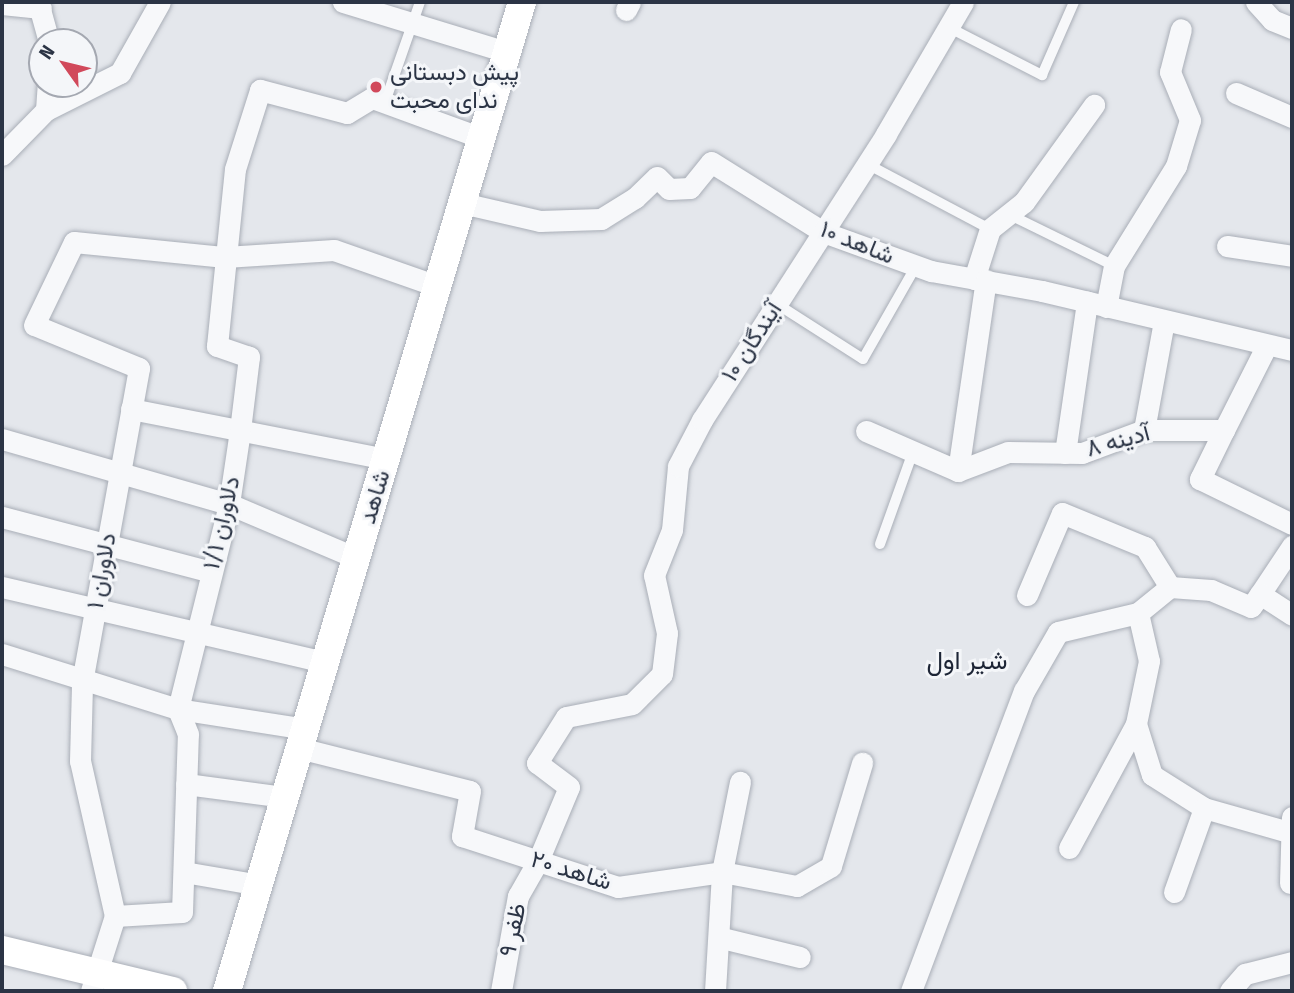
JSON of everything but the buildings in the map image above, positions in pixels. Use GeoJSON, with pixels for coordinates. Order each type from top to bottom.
{"type":"FeatureCollection","features":[{"type":"Feature","properties":{"kind":"main road","name":"شاهد"},"geometry":{"type":"LineString","coordinates":[[227,991],[522,2]]}},
{"type":"Feature","properties":{"kind":"main road"},"geometry":{"type":"LineString","coordinates":[[2,950],[93,982],[173,991]]}},
{"type":"Feature","properties":{"kind":"street"},"geometry":{"type":"LineString","coordinates":[[2,155],[46,110],[120,73],[160,2]]}},
{"type":"Feature","properties":{"kind":"street"},"geometry":{"type":"LineString","coordinates":[[343,2],[507,52]]}},
{"type":"Feature","properties":{"kind":"street","name":"آیندگان ۱۰"},"geometry":{"type":"LineString","coordinates":[[632,704],[662,674],[667,634],[654,575],[672,530],[678,466],[702,420],[867,164],[963,2]]}},
{"type":"Feature","properties":{"kind":"street"},"geometry":{"type":"LineString","coordinates":[[1256,2],[1272,20],[1292,29]]}},
{"type":"Feature","properties":{"kind":"street"},"geometry":{"type":"LineString","coordinates":[[2,4],[40,5],[46,28]]}},
{"type":"Feature","properties":{"kind":"street"},"geometry":{"type":"LineString","coordinates":[[1065,453],[1097,304],[1114,266],[1176,166],[1190,120],[1170,72],[1181,29]]}},
{"type":"Feature","properties":{"kind":"street","name":"دلاوران ۱/۱"},"geometry":{"type":"LineString","coordinates":[[115,916],[182,912],[188,734],[178,709],[194,633],[229,504],[240,430],[249,357],[217,346],[235,169],[260,90],[346,113],[372,98],[385,102]]}},
{"type":"Feature","properties":{"kind":"street"},"geometry":{"type":"LineString","coordinates":[[1236,93],[1292,117]]}},
{"type":"Feature","properties":{"kind":"street"},"geometry":{"type":"LineString","coordinates":[[46,110],[47,98]]}},
{"type":"Feature","properties":{"kind":"street"},"geometry":{"type":"LineString","coordinates":[[385,102],[482,138]]}},
{"type":"Feature","properties":{"kind":"street"},"geometry":{"type":"LineString","coordinates":[[866,431],[958,471],[980,279],[990,229],[1024,202],[1094,104]]}},
{"type":"Feature","properties":{"kind":"street","name":"شاهد ۱۰"},"geometry":{"type":"LineString","coordinates":[[462,203],[540,221],[601,219],[635,198],[657,177],[669,189],[690,188],[711,162],[823,232],[916,266],[1097,304],[1292,350]]}},
{"type":"Feature","properties":{"kind":"street","name":"دلاوران ۱"},"geometry":{"type":"LineString","coordinates":[[115,916],[80,761],[82,682],[139,368],[34,324],[74,242],[225,257]]}},
{"type":"Feature","properties":{"kind":"street"},"geometry":{"type":"LineString","coordinates":[[1227,246],[1292,256]]}},
{"type":"Feature","properties":{"kind":"street"},"geometry":{"type":"LineString","coordinates":[[225,257],[334,250],[437,286]]}},
{"type":"Feature","properties":{"kind":"street"},"geometry":{"type":"LineString","coordinates":[[1144,430],[1164,321]]}},
{"type":"Feature","properties":{"kind":"street"},"geometry":{"type":"LineString","coordinates":[[1267,345],[1200,479],[1292,524]]}},
{"type":"Feature","properties":{"kind":"street"},"geometry":{"type":"LineString","coordinates":[[131,409],[386,459]]}},
{"type":"Feature","properties":{"kind":"street","name":"آدینه ۸"},"geometry":{"type":"LineString","coordinates":[[958,471],[1008,452],[1082,453],[1144,430],[1224,430]]}},
{"type":"Feature","properties":{"kind":"street"},"geometry":{"type":"LineString","coordinates":[[2,439],[229,504],[356,558]]}},
{"type":"Feature","properties":{"kind":"street"},"geometry":{"type":"LineString","coordinates":[[1027,595],[1062,513],[1145,547],[1170,587]]}},
{"type":"Feature","properties":{"kind":"street"},"geometry":{"type":"LineString","coordinates":[[2,517],[211,572]]}},
{"type":"Feature","properties":{"kind":"street"},"geometry":{"type":"LineString","coordinates":[[911,991],[1024,691],[1058,632],[1138,613],[1170,587],[1211,590],[1251,607],[1292,546]]}},
{"type":"Feature","properties":{"kind":"street"},"geometry":{"type":"LineString","coordinates":[[2,587],[325,662]]}},
{"type":"Feature","properties":{"kind":"street"},"geometry":{"type":"LineString","coordinates":[[1260,594],[1292,615]]}},
{"type":"Feature","properties":{"kind":"street"},"geometry":{"type":"LineString","coordinates":[[1069,848],[1136,724],[1149,661],[1138,613]]}},
{"type":"Feature","properties":{"kind":"street"},"geometry":{"type":"LineString","coordinates":[[2,654],[82,682],[302,739]]}},
{"type":"Feature","properties":{"kind":"street","name":"ظفر ۹"},"geometry":{"type":"LineString","coordinates":[[500,991],[518,896],[538,861],[569,787],[537,763],[566,717],[632,704]]}},
{"type":"Feature","properties":{"kind":"street"},"geometry":{"type":"LineString","coordinates":[[1136,724],[1152,775],[1204,808],[1291,828],[1290,883]]}},
{"type":"Feature","properties":{"kind":"street","name":"شاهد ۲۰"},"geometry":{"type":"LineString","coordinates":[[302,739],[470,791],[462,836],[618,887],[722,873],[797,886],[831,866],[862,762]]}},
{"type":"Feature","properties":{"kind":"street"},"geometry":{"type":"LineString","coordinates":[[715,991],[722,938],[722,873],[740,782]]}},
{"type":"Feature","properties":{"kind":"street"},"geometry":{"type":"LineString","coordinates":[[186,784],[285,797]]}},
{"type":"Feature","properties":{"kind":"street"},"geometry":{"type":"LineString","coordinates":[[1174,892],[1204,808]]}},
{"type":"Feature","properties":{"kind":"street"},"geometry":{"type":"LineString","coordinates":[[184,872],[259,885]]}},
{"type":"Feature","properties":{"kind":"street"},"geometry":{"type":"LineString","coordinates":[[93,982],[115,916]]}},
{"type":"Feature","properties":{"kind":"street"},"geometry":{"type":"LineString","coordinates":[[722,938],[800,957]]}},
{"type":"Feature","properties":{"kind":"street"},"geometry":{"type":"LineString","coordinates":[[1230,991],[1245,974],[1292,962]]}},
{"type":"Feature","properties":{"kind":"lane"},"geometry":{"type":"LineString","coordinates":[[385,102],[420,2]]}},
{"type":"Feature","properties":{"kind":"lane"},"geometry":{"type":"LineString","coordinates":[[948,27],[1042,75],[1074,2]]}},
{"type":"Feature","properties":{"kind":"lane"},"geometry":{"type":"LineString","coordinates":[[867,164],[990,229]]}},
{"type":"Feature","properties":{"kind":"lane"},"geometry":{"type":"LineString","coordinates":[[1008,214],[1114,266]]}},
{"type":"Feature","properties":{"kind":"lane"},"geometry":{"type":"LineString","coordinates":[[777,304],[863,359],[916,266]]}},
{"type":"Feature","properties":{"kind":"lane"},"geometry":{"type":"LineString","coordinates":[[880,544],[913,452]]}},
{"type":"Feature","properties":{"kind":"place","name":"پیش دبستانی ندای محبت"},"geometry":{"type":"Point","coordinates":[376,87]}},
{"type":"Feature","properties":{"kind":"district","name":"شیر اول"},"geometry":{"type":"Point","coordinates":[967,661]}}]}
